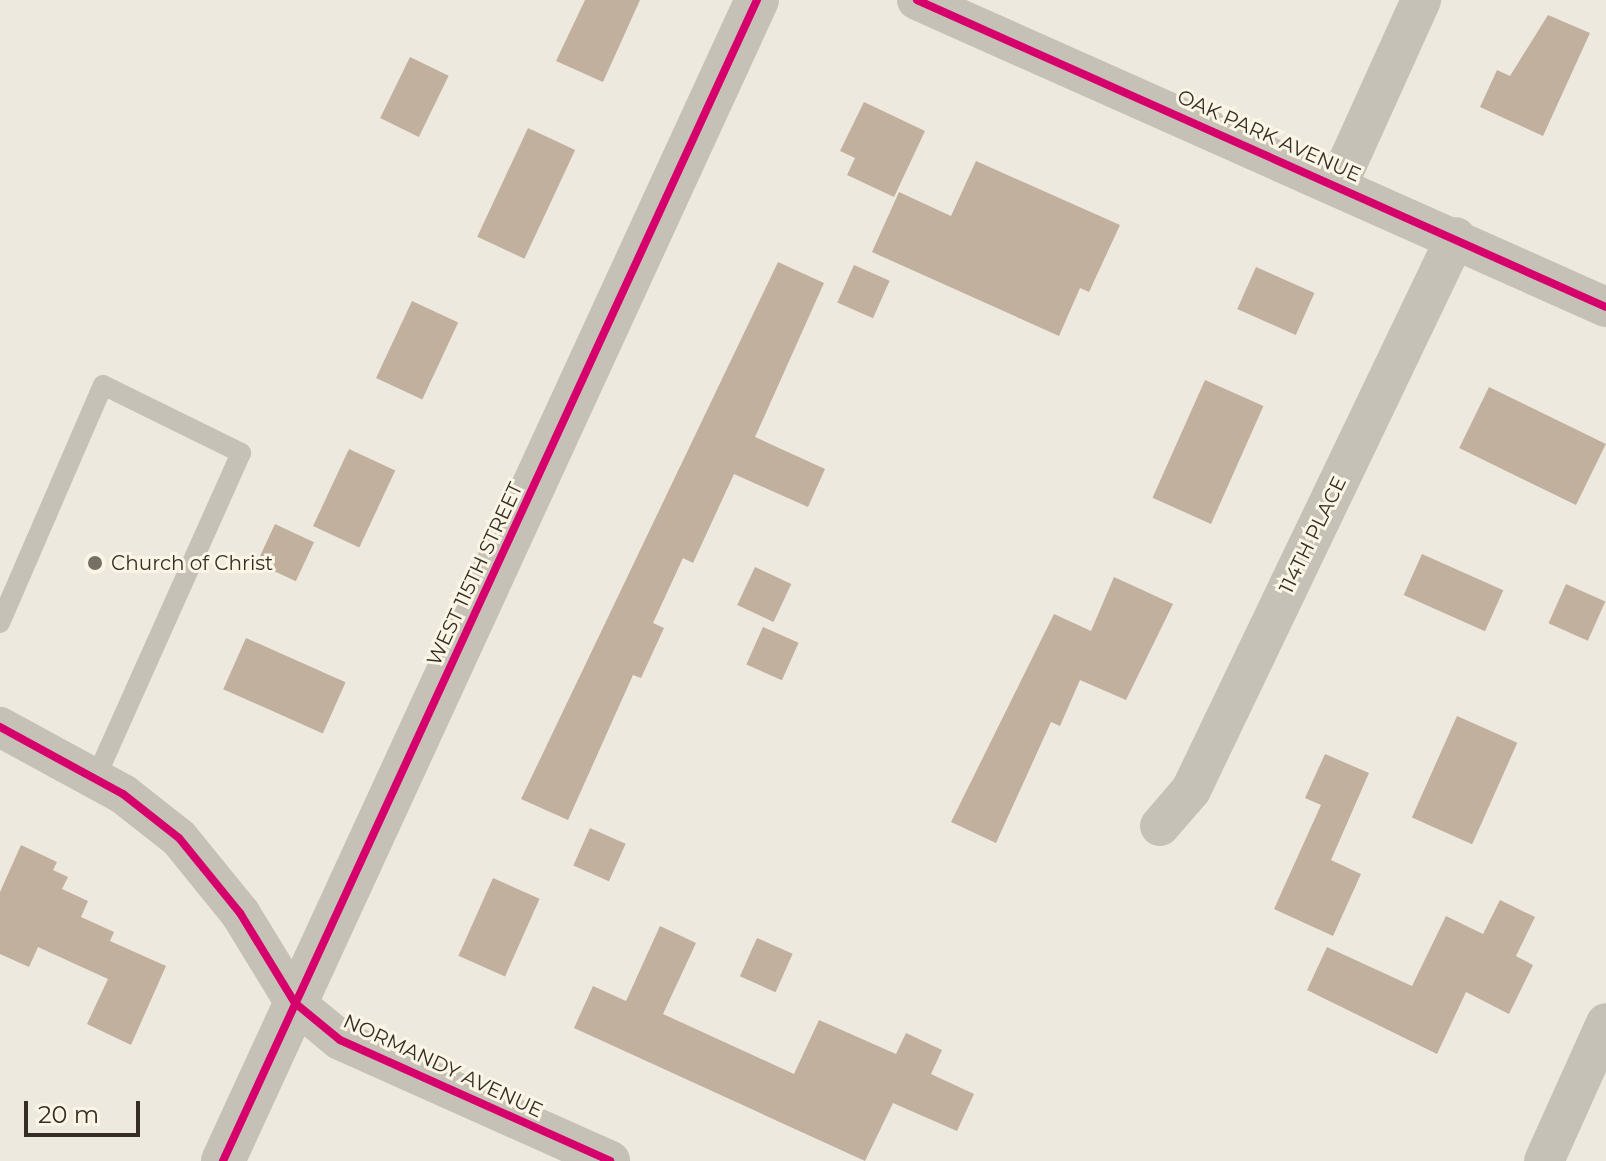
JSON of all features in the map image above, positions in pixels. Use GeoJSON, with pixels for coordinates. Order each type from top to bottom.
{"type":"FeatureCollection","features":[{"type":"Feature","properties":{"kind":"street","name":"WEST 115TH STREET"},"geometry":{"type":"LineString","coordinates":[[223,1161],[757,0]]}},
{"type":"Feature","properties":{"kind":"street","name":"OAK PARK AVENUE"},"geometry":{"type":"LineString","coordinates":[[917,0],[1338,184],[1606,307]]}},
{"type":"Feature","properties":{"kind":"street"},"geometry":{"type":"LineString","coordinates":[[1338,184],[1421,0]]}},
{"type":"Feature","properties":{"kind":"street","name":"114TH PLACE"},"geometry":{"type":"LineString","coordinates":[[1160,826],[1191,790],[1456,237]]}},
{"type":"Feature","properties":{"kind":"street","name":"NORMANDY AVENUE"},"geometry":{"type":"LineString","coordinates":[[0,727],[96,777],[179,838],[240,913],[295,1003],[340,1040],[610,1161]]}},
{"type":"Feature","properties":{"kind":"street"},"geometry":{"type":"LineString","coordinates":[[1544,1161],[1606,1023]]}},
{"type":"Feature","properties":{"kind":"lane"},"geometry":{"type":"LineString","coordinates":[[0,623],[103,385],[241,453],[96,777]]}},
{"type":"Feature","properties":{"kind":"building"},"geometry":{"type":"Polygon","coordinates":[[[585,0],[640,0],[603,82],[556,61],[585,0]]]}},
{"type":"Feature","properties":{"kind":"building"},"geometry":{"type":"Polygon","coordinates":[[[1548,15],[1590,33],[1543,136],[1480,107],[1497,70],[1510,76],[1548,15]]]}},
{"type":"Feature","properties":{"kind":"building"},"geometry":{"type":"Polygon","coordinates":[[[410,57],[449,76],[419,137],[380,118],[410,57]]]}},
{"type":"Feature","properties":{"kind":"building"},"geometry":{"type":"Polygon","coordinates":[[[864,102],[925,131],[894,197],[847,175],[855,158],[840,151],[864,102]]]}},
{"type":"Feature","properties":{"kind":"building"},"geometry":{"type":"Polygon","coordinates":[[[528,128],[575,150],[524,259],[477,237],[528,128]]]}},
{"type":"Feature","properties":{"kind":"building"},"geometry":{"type":"Polygon","coordinates":[[[976,161],[1120,225],[1089,292],[1080,288],[1059,336],[872,252],[899,192],[951,216],[976,161]]]}},
{"type":"Feature","properties":{"kind":"building"},"geometry":{"type":"Polygon","coordinates":[[[778,262],[824,283],[755,437],[825,469],[808,507],[734,474],[693,563],[683,558],[653,623],[664,628],[641,678],[633,675],[568,820],[521,799],[778,262]]]}},
{"type":"Feature","properties":{"kind":"building"},"geometry":{"type":"Polygon","coordinates":[[[854,265],[890,281],[873,318],[837,302],[854,265]]]}},
{"type":"Feature","properties":{"kind":"building"},"geometry":{"type":"Polygon","coordinates":[[[1256,267],[1314,293],[1296,335],[1237,309],[1256,267]]]}},
{"type":"Feature","properties":{"kind":"building"},"geometry":{"type":"Polygon","coordinates":[[[412,301],[458,323],[422,400],[376,378],[412,301]]]}},
{"type":"Feature","properties":{"kind":"building"},"geometry":{"type":"Polygon","coordinates":[[[1205,380],[1263,406],[1211,524],[1153,498],[1205,380]]]}},
{"type":"Feature","properties":{"kind":"building"},"geometry":{"type":"Polygon","coordinates":[[[1489,387],[1606,444],[1576,505],[1459,448],[1489,387]]]}},
{"type":"Feature","properties":{"kind":"building"},"geometry":{"type":"Polygon","coordinates":[[[349,449],[395,471],[359,548],[313,526],[349,449]]]}},
{"type":"Feature","properties":{"kind":"building"},"geometry":{"type":"Polygon","coordinates":[[[275,524],[314,542],[296,581],[257,563],[275,524]]]}},
{"type":"Feature","properties":{"kind":"building"},"geometry":{"type":"Polygon","coordinates":[[[1422,554],[1503,590],[1485,631],[1404,595],[1422,554]]]}},
{"type":"Feature","properties":{"kind":"building"},"geometry":{"type":"Polygon","coordinates":[[[755,567],[791,584],[774,622],[737,605],[755,567]]]}},
{"type":"Feature","properties":{"kind":"building"},"geometry":{"type":"Polygon","coordinates":[[[1114,577],[1173,604],[1126,700],[1080,680],[1060,726],[1051,722],[996,843],[951,822],[1054,614],[1091,631],[1114,577]]]}},
{"type":"Feature","properties":{"kind":"building"},"geometry":{"type":"Polygon","coordinates":[[[1566,584],[1605,601],[1588,641],[1549,623],[1566,584]]]}},
{"type":"Feature","properties":{"kind":"building"},"geometry":{"type":"Polygon","coordinates":[[[763,627],[799,643],[782,680],[746,664],[763,627]]]}},
{"type":"Feature","properties":{"kind":"building"},"geometry":{"type":"Polygon","coordinates":[[[246,638],[346,682],[323,733],[223,689],[246,638]]]}},
{"type":"Feature","properties":{"kind":"building"},"geometry":{"type":"Polygon","coordinates":[[[1457,716],[1517,743],[1472,844],[1412,817],[1457,716]]]}},
{"type":"Feature","properties":{"kind":"building"},"geometry":{"type":"Polygon","coordinates":[[[1325,754],[1369,773],[1331,860],[1361,874],[1333,936],[1274,909],[1321,805],[1305,798],[1325,754]]]}},
{"type":"Feature","properties":{"kind":"building"},"geometry":{"type":"Polygon","coordinates":[[[590,828],[626,844],[609,881],[573,865],[590,828]]]}},
{"type":"Feature","properties":{"kind":"building"},"geometry":{"type":"Polygon","coordinates":[[[21,845],[57,862],[53,870],[68,877],[62,889],[88,901],[81,917],[114,932],[110,941],[166,966],[131,1045],[87,1024],[108,979],[38,947],[29,967],[0,954],[0,892],[21,845]]]}},
{"type":"Feature","properties":{"kind":"building"},"geometry":{"type":"Polygon","coordinates":[[[493,878],[540,899],[505,976],[458,956],[493,878]]]}},
{"type":"Feature","properties":{"kind":"building"},"geometry":{"type":"Polygon","coordinates":[[[1500,900],[1535,917],[1516,956],[1533,965],[1509,1014],[1466,992],[1437,1054],[1307,990],[1327,947],[1412,986],[1446,916],[1483,934],[1500,900]]]}},
{"type":"Feature","properties":{"kind":"building"},"geometry":{"type":"Polygon","coordinates":[[[660,926],[696,943],[663,1014],[794,1074],[819,1020],[896,1054],[906,1033],[942,1050],[931,1074],[974,1094],[957,1131],[893,1103],[865,1161],[574,1028],[593,986],[626,1001],[660,926]]]}},
{"type":"Feature","properties":{"kind":"building"},"geometry":{"type":"Polygon","coordinates":[[[757,938],[793,954],[776,992],[740,976],[757,938]]]}},
{"type":"Feature","properties":{"kind":"cycle path"},"geometry":{"type":"LineString","coordinates":[[223,1161],[757,0]]}},
{"type":"Feature","properties":{"kind":"cycle path"},"geometry":{"type":"LineString","coordinates":[[917,0],[1606,307]]}},
{"type":"Feature","properties":{"kind":"cycle path"},"geometry":{"type":"LineString","coordinates":[[0,727],[123,794],[179,838],[240,913],[295,1003],[340,1040],[610,1161]]}},
{"type":"Feature","properties":{"kind":"place","name":"Church of Christ"},"geometry":{"type":"Point","coordinates":[95,563]}}]}
